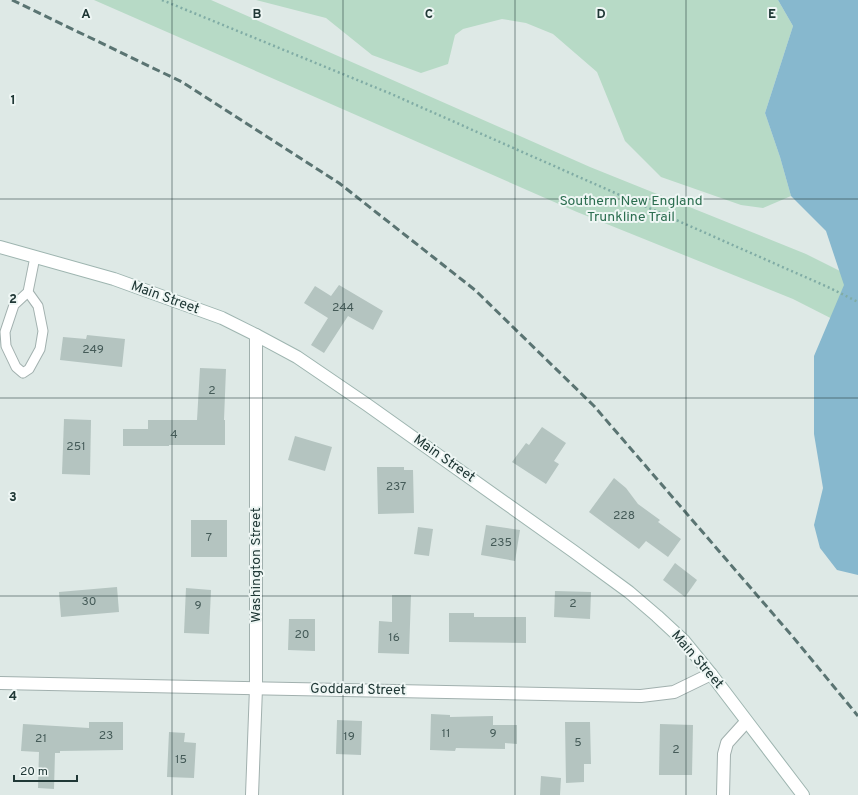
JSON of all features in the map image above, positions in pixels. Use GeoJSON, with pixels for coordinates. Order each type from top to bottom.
{"type":"FeatureCollection","features":[{"type":"Feature","properties":{"kind":"street","name":"Main Street"},"geometry":{"type":"LineString","coordinates":[[0,247],[114,279],[222,318],[297,357],[353,395],[580,555],[629,592],[673,631],[684,641],[711,674],[803,795]]}},
{"type":"Feature","properties":{"kind":"street","name":"Washington Street"},"geometry":{"type":"LineString","coordinates":[[252,795],[256,688],[256,335]]}},
{"type":"Feature","properties":{"kind":"street","name":"Goddard Street"},"geometry":{"type":"LineString","coordinates":[[0,683],[641,696],[674,692],[711,674]]}},
{"type":"Feature","properties":{"kind":"street"},"geometry":{"type":"LineString","coordinates":[[723,795],[724,754],[727,743],[746,722]]}},
{"type":"Feature","properties":{"kind":"lane"},"geometry":{"type":"LineString","coordinates":[[28,292],[38,306],[43,331],[40,349],[29,369],[23,373],[16,367],[6,346],[5,332],[14,305],[28,292],[36,257]]}},
{"type":"Feature","properties":{"kind":"path"},"geometry":{"type":"LineString","coordinates":[[162,0],[388,93],[830,288],[858,302]]}},
{"type":"Feature","properties":{"kind":"green space","name":"Southern New England Trunkline Trail"},"geometry":{"type":"Polygon","coordinates":[[[94,0],[211,0],[590,167],[806,254],[858,280],[858,332],[793,299],[577,212],[94,0]]]}},
{"type":"Feature","properties":{"kind":"green space"},"geometry":{"type":"Polygon","coordinates":[[[256,0],[778,0],[793,26],[765,113],[791,196],[763,208],[741,205],[661,177],[625,141],[597,72],[553,34],[526,23],[502,19],[463,29],[455,35],[448,64],[421,73],[372,55],[326,18],[256,0]]]}},
{"type":"Feature","properties":{"kind":"water"},"geometry":{"type":"Polygon","coordinates":[[[778,0],[858,0],[858,575],[837,570],[820,548],[814,525],[823,488],[814,434],[814,356],[844,285],[826,231],[791,196],[765,113],[793,26],[778,0]]]}},
{"type":"Feature","properties":{"kind":"building"},"geometry":{"type":"Polygon","coordinates":[[[339,285],[383,311],[373,330],[348,316],[324,353],[311,345],[328,318],[304,303],[315,286],[331,296],[339,285]]]}},
{"type":"Feature","properties":{"kind":"building"},"geometry":{"type":"Polygon","coordinates":[[[87,335],[125,339],[122,367],[60,360],[63,337],[86,339],[87,335]]]}},
{"type":"Feature","properties":{"kind":"building"},"geometry":{"type":"Polygon","coordinates":[[[200,368],[226,369],[224,420],[225,445],[123,446],[123,429],[148,429],[148,420],[197,420],[200,368]]]}},
{"type":"Feature","properties":{"kind":"building"},"geometry":{"type":"Polygon","coordinates":[[[64,419],[91,420],[90,475],[62,474],[64,419]]]}},
{"type":"Feature","properties":{"kind":"building"},"geometry":{"type":"Polygon","coordinates":[[[542,427],[566,443],[554,461],[559,464],[546,484],[512,462],[526,443],[529,445],[542,427]]]}},
{"type":"Feature","properties":{"kind":"building"},"geometry":{"type":"Polygon","coordinates":[[[295,436],[332,447],[325,471],[288,460],[295,436]]]}},
{"type":"Feature","properties":{"kind":"building"},"geometry":{"type":"Polygon","coordinates":[[[377,467],[404,467],[404,470],[413,470],[414,513],[378,514],[377,467]]]}},
{"type":"Feature","properties":{"kind":"building"},"geometry":{"type":"Polygon","coordinates":[[[614,478],[626,488],[638,504],[660,520],[658,522],[681,539],[668,557],[646,541],[639,549],[589,512],[614,478]]]}},
{"type":"Feature","properties":{"kind":"building"},"geometry":{"type":"Polygon","coordinates":[[[191,520],[227,520],[227,557],[191,557],[191,520]]]}},
{"type":"Feature","properties":{"kind":"building"},"geometry":{"type":"Polygon","coordinates":[[[486,525],[520,530],[515,561],[481,555],[486,525]]]}},
{"type":"Feature","properties":{"kind":"building"},"geometry":{"type":"Polygon","coordinates":[[[418,527],[433,529],[429,556],[414,554],[418,527]]]}},
{"type":"Feature","properties":{"kind":"building"},"geometry":{"type":"Polygon","coordinates":[[[675,563],[697,580],[685,597],[663,580],[675,563]]]}},
{"type":"Feature","properties":{"kind":"building"},"geometry":{"type":"Polygon","coordinates":[[[117,587],[119,612],[61,617],[59,592],[117,587]]]}},
{"type":"Feature","properties":{"kind":"building"},"geometry":{"type":"Polygon","coordinates":[[[186,588],[211,590],[209,634],[184,633],[186,588]]]}},
{"type":"Feature","properties":{"kind":"building"},"geometry":{"type":"Polygon","coordinates":[[[555,591],[591,592],[590,619],[554,617],[555,591]]]}},
{"type":"Feature","properties":{"kind":"building"},"geometry":{"type":"Polygon","coordinates":[[[392,595],[411,595],[409,654],[378,653],[379,621],[392,622],[392,595]]]}},
{"type":"Feature","properties":{"kind":"building"},"geometry":{"type":"Polygon","coordinates":[[[449,613],[474,613],[474,617],[526,617],[526,643],[449,642],[449,613]]]}},
{"type":"Feature","properties":{"kind":"building"},"geometry":{"type":"Polygon","coordinates":[[[289,619],[315,619],[315,651],[288,650],[289,619]]]}},
{"type":"Feature","properties":{"kind":"building"},"geometry":{"type":"Polygon","coordinates":[[[431,714],[450,715],[450,717],[493,716],[493,725],[517,725],[517,744],[505,743],[505,749],[456,748],[455,751],[430,750],[431,714]]]}},
{"type":"Feature","properties":{"kind":"building"},"geometry":{"type":"Polygon","coordinates":[[[337,720],[362,721],[361,755],[336,754],[337,720]]]}},
{"type":"Feature","properties":{"kind":"building"},"geometry":{"type":"Polygon","coordinates":[[[89,722],[123,722],[123,750],[60,751],[60,753],[55,753],[54,789],[38,788],[39,752],[21,751],[23,724],[89,728],[89,722]]]}},
{"type":"Feature","properties":{"kind":"building"},"geometry":{"type":"Polygon","coordinates":[[[565,722],[590,722],[591,764],[584,764],[584,782],[566,783],[565,722]]]}},
{"type":"Feature","properties":{"kind":"building"},"geometry":{"type":"Polygon","coordinates":[[[660,724],[693,725],[692,775],[659,775],[660,724]]]}},
{"type":"Feature","properties":{"kind":"building"},"geometry":{"type":"Polygon","coordinates":[[[169,732],[185,733],[184,742],[196,743],[194,778],[167,777],[169,732]]]}},
{"type":"Feature","properties":{"kind":"building"},"geometry":{"type":"Polygon","coordinates":[[[541,776],[561,778],[560,795],[540,795],[541,776]]]}},
{"type":"Feature","properties":{"kind":"railway"},"geometry":{"type":"LineString","coordinates":[[12,0],[182,82],[339,183],[475,290],[594,406],[793,637],[858,716]]}}]}
